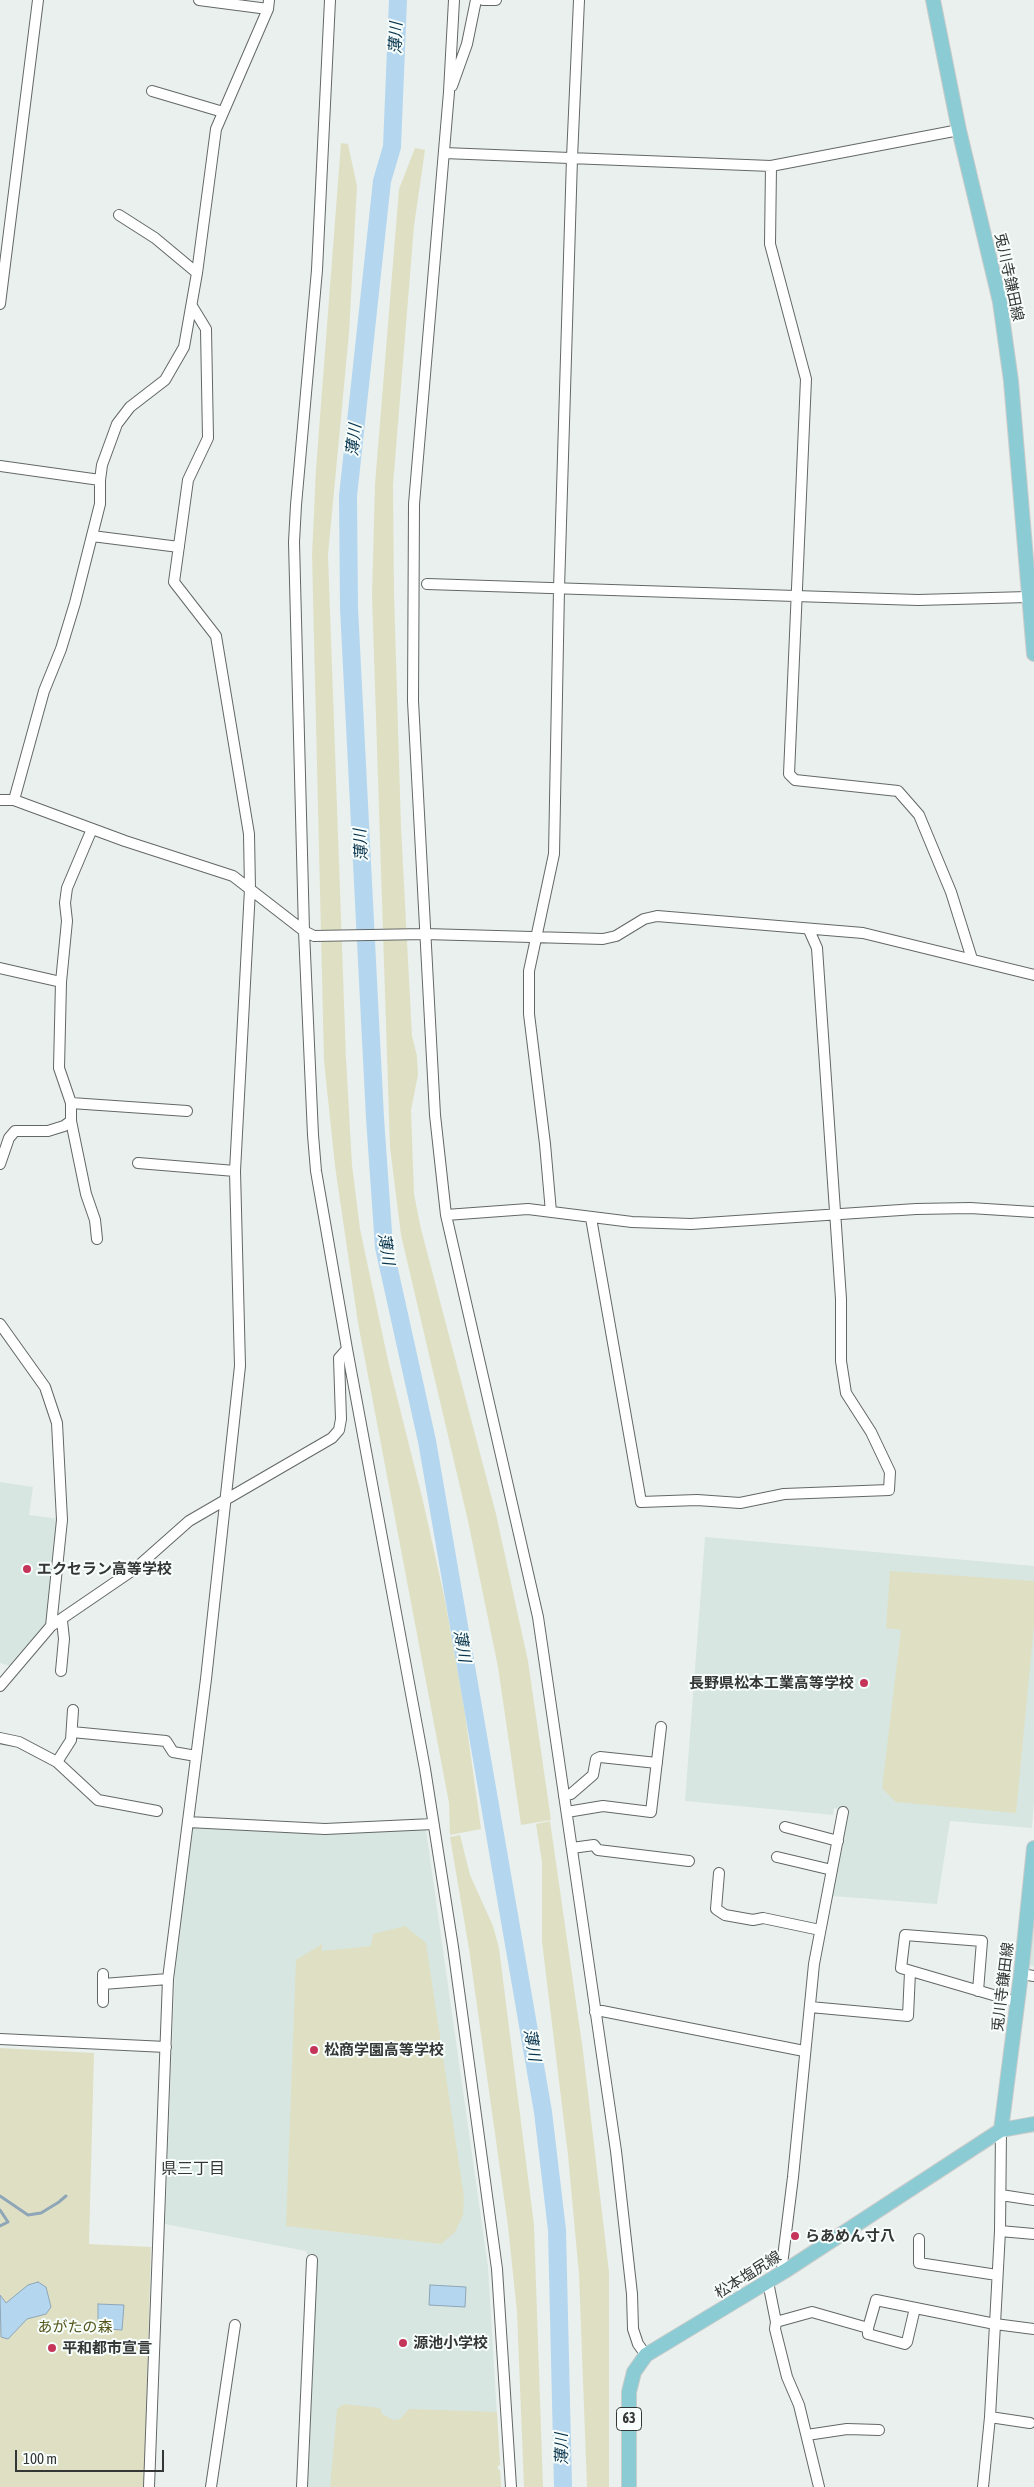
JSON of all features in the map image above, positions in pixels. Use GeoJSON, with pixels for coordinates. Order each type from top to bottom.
{"type":"FeatureCollection","features":[{"type":"Feature","properties":{"kind":"main road","name":"兎川寺鎌田線"},"geometry":{"type":"LineString","coordinates":[[933,0],[959,130],[1000,302],[1011,381],[1030,559],[1028,597],[1034,654]]}},
{"type":"Feature","properties":{"kind":"main road","name":"兎川寺鎌田線"},"geometry":{"type":"LineString","coordinates":[[1001,2130],[1016,2002],[1028,1975],[1034,1848]]}},
{"type":"Feature","properties":{"kind":"main road","name":"松本塩尻線"},"geometry":{"type":"LineString","coordinates":[[629,2487],[629,2392],[634,2372],[646,2355],[768,2282],[1001,2130],[1034,2124]]}},
{"type":"Feature","properties":{"kind":"street"},"geometry":{"type":"LineString","coordinates":[[0,304],[38,0]]}},
{"type":"Feature","properties":{"kind":"street"},"geometry":{"type":"LineString","coordinates":[[14,800],[44,691],[61,649],[75,603],[100,504],[102,465],[117,424],[130,407],[158,386],[172,370],[184,347],[197,273],[216,129],[268,5],[198,0]]}},
{"type":"Feature","properties":{"kind":"street"},"geometry":{"type":"LineString","coordinates":[[330,0],[317,270],[295,533],[304,931],[316,1171],[346,1348],[424,1764],[453,1947],[497,2269],[511,2487]]}},
{"type":"Feature","properties":{"kind":"street"},"geometry":{"type":"LineString","coordinates":[[454,0],[449,92],[415,480],[413,701],[420,934],[434,1115],[446,1215],[538,1617],[616,2152],[632,2294],[633,2329],[638,2344],[646,2355]]}},
{"type":"Feature","properties":{"kind":"street"},"geometry":{"type":"LineString","coordinates":[[449,92],[467,44],[476,0]]}},
{"type":"Feature","properties":{"kind":"street"},"geometry":{"type":"LineString","coordinates":[[483,0],[496,0]]}},
{"type":"Feature","properties":{"kind":"street"},"geometry":{"type":"LineString","coordinates":[[551,1212],[546,1144],[529,1014],[530,971],[554,854],[558,589],[579,0]]}},
{"type":"Feature","properties":{"kind":"street"},"geometry":{"type":"LineString","coordinates":[[152,92],[223,112]]}},
{"type":"Feature","properties":{"kind":"street"},"geometry":{"type":"LineString","coordinates":[[444,153],[771,166],[959,130]]}},
{"type":"Feature","properties":{"kind":"street"},"geometry":{"type":"LineString","coordinates":[[771,166],[770,244],[806,379],[789,774],[796,780],[898,791],[919,815],[951,892],[972,959]]}},
{"type":"Feature","properties":{"kind":"street"},"geometry":{"type":"LineString","coordinates":[[119,215],[155,238],[197,273]]}},
{"type":"Feature","properties":{"kind":"street"},"geometry":{"type":"LineString","coordinates":[[149,2487],[168,1979],[228,1496],[240,1366],[235,1171],[250,888],[249,834],[216,636],[174,582],[188,480],[208,438],[206,329],[192,306]]}},
{"type":"Feature","properties":{"kind":"street"},"geometry":{"type":"LineString","coordinates":[[0,466],[100,480]]}},
{"type":"Feature","properties":{"kind":"street"},"geometry":{"type":"LineString","coordinates":[[92,536],[179,547]]}},
{"type":"Feature","properties":{"kind":"street"},"geometry":{"type":"LineString","coordinates":[[414,574],[422,577],[427,584]]}},
{"type":"Feature","properties":{"kind":"street"},"geometry":{"type":"LineString","coordinates":[[414,592],[427,584],[918,600],[1028,597]]}},
{"type":"Feature","properties":{"kind":"street"},"geometry":{"type":"LineString","coordinates":[[0,800],[14,800],[92,829],[221,870],[250,888],[304,931],[314,936],[420,934],[603,939],[616,936],[644,919],[657,916],[863,933],[1034,975]]}},
{"type":"Feature","properties":{"kind":"street"},"geometry":{"type":"LineString","coordinates":[[92,829],[67,888],[65,903],[67,921],[61,982],[59,1068],[71,1103],[71,1121],[86,1194],[95,1220],[96,1239]]}},
{"type":"Feature","properties":{"kind":"street"},"geometry":{"type":"LineString","coordinates":[[590,1218],[640,1502],[697,1500],[740,1503],[784,1494],[889,1490],[890,1472],[871,1432],[846,1393],[840,1361],[841,1299],[817,948],[809,930]]}},
{"type":"Feature","properties":{"kind":"street"},"geometry":{"type":"LineString","coordinates":[[0,968],[61,982]]}},
{"type":"Feature","properties":{"kind":"street"},"geometry":{"type":"LineString","coordinates":[[71,1103],[187,1111]]}},
{"type":"Feature","properties":{"kind":"street"},"geometry":{"type":"LineString","coordinates":[[0,1164],[9,1138],[15,1131],[48,1131],[64,1126],[71,1121]]}},
{"type":"Feature","properties":{"kind":"street"},"geometry":{"type":"LineString","coordinates":[[138,1163],[235,1171]]}},
{"type":"Feature","properties":{"kind":"street"},"geometry":{"type":"LineString","coordinates":[[446,1215],[506,1210],[551,1212],[590,1218],[691,1224],[834,1214],[970,1208],[1034,1212]]}},
{"type":"Feature","properties":{"kind":"street"},"geometry":{"type":"LineString","coordinates":[[0,1324],[45,1387],[57,1423],[62,1520],[51,1626]]}},
{"type":"Feature","properties":{"kind":"street"},"geometry":{"type":"LineString","coordinates":[[0,1686],[51,1626],[62,1621],[136,1568],[189,1521],[228,1496],[322,1444],[339,1430],[341,1419],[339,1358],[346,1348]]}},
{"type":"Feature","properties":{"kind":"street"},"geometry":{"type":"LineString","coordinates":[[61,1671],[64,1639],[62,1621]]}},
{"type":"Feature","properties":{"kind":"street"},"geometry":{"type":"LineString","coordinates":[[57,1762],[71,1740],[73,1710]]}},
{"type":"Feature","properties":{"kind":"street"},"geometry":{"type":"LineString","coordinates":[[567,1812],[603,1806],[651,1812],[661,1727]]}},
{"type":"Feature","properties":{"kind":"street"},"geometry":{"type":"LineString","coordinates":[[72,1732],[166,1740],[173,1752],[196,1756]]}},
{"type":"Feature","properties":{"kind":"street"},"geometry":{"type":"LineString","coordinates":[[0,1738],[19,1742],[57,1762],[98,1800],[158,1811]]}},
{"type":"Feature","properties":{"kind":"street"},"geometry":{"type":"LineString","coordinates":[[564,1796],[571,1794],[593,1774],[596,1759],[600,1757],[657,1763]]}},
{"type":"Feature","properties":{"kind":"street"},"geometry":{"type":"LineString","coordinates":[[785,2271],[782,2265],[793,2177],[804,2050],[820,1930],[843,1812]]}},
{"type":"Feature","properties":{"kind":"street"},"geometry":{"type":"LineString","coordinates":[[188,1822],[325,1829],[433,1824]]}},
{"type":"Feature","properties":{"kind":"street"},"geometry":{"type":"LineString","coordinates":[[786,1828],[838,1841]]}},
{"type":"Feature","properties":{"kind":"street"},"geometry":{"type":"LineString","coordinates":[[572,1848],[594,1845],[598,1850],[689,1861]]}},
{"type":"Feature","properties":{"kind":"street"},"geometry":{"type":"LineString","coordinates":[[777,1857],[832,1870]]}},
{"type":"Feature","properties":{"kind":"street"},"geometry":{"type":"LineString","coordinates":[[719,1873],[716,1909],[725,1915],[753,1920],[763,1918],[820,1930]]}},
{"type":"Feature","properties":{"kind":"street"},"geometry":{"type":"LineString","coordinates":[[978,1991],[982,1941],[905,1935],[901,1968],[910,1972],[1016,2002]]}},
{"type":"Feature","properties":{"kind":"street"},"geometry":{"type":"LineString","coordinates":[[810,2008],[908,2016],[910,1972]]}},
{"type":"Feature","properties":{"kind":"street"},"geometry":{"type":"LineString","coordinates":[[102,2002],[103,1979],[168,1979]]}},
{"type":"Feature","properties":{"kind":"street"},"geometry":{"type":"LineString","coordinates":[[596,2012],[602,2011],[804,2050]]}},
{"type":"Feature","properties":{"kind":"street"},"geometry":{"type":"LineString","coordinates":[[0,2040],[166,2047]]}},
{"type":"Feature","properties":{"kind":"street"},"geometry":{"type":"LineString","coordinates":[[983,2487],[990,2418],[1000,2232],[1001,2130]]}},
{"type":"Feature","properties":{"kind":"street"},"geometry":{"type":"LineString","coordinates":[[1001,2195],[1034,2200]]}},
{"type":"Feature","properties":{"kind":"street"},"geometry":{"type":"LineString","coordinates":[[1000,2232],[1034,2234]]}},
{"type":"Feature","properties":{"kind":"street"},"geometry":{"type":"LineString","coordinates":[[919,2239],[919,2263],[997,2275]]}},
{"type":"Feature","properties":{"kind":"street"},"geometry":{"type":"LineString","coordinates":[[302,2487],[312,2260]]}},
{"type":"Feature","properties":{"kind":"street"},"geometry":{"type":"LineString","coordinates":[[768,2282],[776,2322],[775,2329],[787,2377],[807,2435],[819,2487]]}},
{"type":"Feature","properties":{"kind":"street"},"geometry":{"type":"LineString","coordinates":[[915,2308],[905,2344],[868,2334],[876,2300],[995,2324],[1034,2329]]}},
{"type":"Feature","properties":{"kind":"street"},"geometry":{"type":"LineString","coordinates":[[776,2322],[812,2312],[868,2328]]}},
{"type":"Feature","properties":{"kind":"street"},"geometry":{"type":"LineString","coordinates":[[211,2487],[235,2326]]}},
{"type":"Feature","properties":{"kind":"street"},"geometry":{"type":"LineString","coordinates":[[990,2418],[1030,2423]]}},
{"type":"Feature","properties":{"kind":"street"},"geometry":{"type":"LineString","coordinates":[[807,2435],[847,2429],[879,2430]]}},
{"type":"Feature","properties":{"kind":"shaded area","name":"エクセラン高等学校"},"geometry":{"type":"Polygon","coordinates":[[[0,1482],[33,1487],[29,1515],[61,1519],[49,1620],[10,1666],[0,1663],[0,1482]]]}},
{"type":"Feature","properties":{"kind":"shaded area","name":"長野県松本工業高等学校"},"geometry":{"type":"Polygon","coordinates":[[[705,1537],[1034,1566],[1034,1801],[1032,1828],[950,1821],[937,1904],[832,1896],[845,1822],[847,1822],[849,1811],[834,1808],[833,1815],[685,1801],[705,1537]]]}},
{"type":"Feature","properties":{"kind":"shaded area","name":"松商学園高等学校"},"geometry":{"type":"Polygon","coordinates":[[[191,1827],[340,1832],[413,1828],[426,1830],[488,2267],[500,2465],[497,2467],[500,2471],[501,2487],[308,2487],[317,2257],[308,2257],[306,2251],[165,2224],[175,1970],[191,1827]]]}},
{"type":"Feature","properties":{"kind":"shaded area"},"geometry":{"type":"Polygon","coordinates":[[[1034,1894],[1034,1966],[1027,1965],[1034,1894]]]}},
{"type":"Feature","properties":{"kind":"green space"},"geometry":{"type":"Polygon","coordinates":[[[341,143],[348,144],[357,186],[349,333],[328,555],[346,1058],[352,1165],[360,1229],[389,1365],[423,1501],[445,1600],[464,1707],[481,1829],[450,1835],[449,1803],[358,1323],[335,1166],[324,1061],[312,555],[316,469],[341,143]]]}},
{"type":"Feature","properties":{"kind":"green space"},"geometry":{"type":"Polygon","coordinates":[[[415,148],[425,150],[414,226],[393,485],[394,593],[401,827],[412,1036],[417,1056],[418,1075],[411,1110],[414,1194],[421,1229],[496,1514],[528,1661],[551,1820],[521,1825],[498,1667],[468,1521],[401,1235],[390,1147],[372,595],[375,484],[399,189],[415,148]]]}},
{"type":"Feature","properties":{"kind":"green space"},"geometry":{"type":"Polygon","coordinates":[[[890,1571],[1034,1581],[1034,1625],[1016,1813],[896,1802],[882,1788],[901,1630],[886,1628],[890,1571]]]}},
{"type":"Feature","properties":{"kind":"green space"},"geometry":{"type":"Polygon","coordinates":[[[550,1821],[583,2051],[609,2272],[609,2487],[587,2487],[579,2275],[568,2155],[542,1942],[542,1862],[536,1824],[550,1821]]]}},
{"type":"Feature","properties":{"kind":"green space"},"geometry":{"type":"Polygon","coordinates":[[[460,1835],[470,1875],[493,1926],[499,1948],[534,2225],[543,2487],[524,2487],[517,2312],[508,2226],[469,1949],[450,1837],[460,1835]]]}},
{"type":"Feature","properties":{"kind":"green space"},"geometry":{"type":"Polygon","coordinates":[[[405,1926],[426,1943],[464,2197],[463,2215],[455,2232],[441,2244],[286,2226],[296,1960],[322,1944],[322,1951],[371,1946],[373,1934],[405,1926]]]}},
{"type":"Feature","properties":{"kind":"green space","name":"あがたの森"},"geometry":{"type":"Polygon","coordinates":[[[0,2048],[94,2053],[89,2244],[151,2247],[144,2487],[0,2487],[0,2048]]]}},
{"type":"Feature","properties":{"kind":"green space"},"geometry":{"type":"Polygon","coordinates":[[[344,2404],[380,2408],[382,2414],[393,2420],[400,2419],[409,2409],[497,2412],[500,2465],[497,2467],[500,2471],[501,2487],[330,2487],[337,2409],[344,2404]]]}},
{"type":"Feature","properties":{"kind":"water"},"geometry":{"type":"Polygon","coordinates":[[[38,2282],[46,2287],[51,2307],[46,2314],[27,2319],[8,2339],[1,2337],[0,2295],[6,2303],[28,2285],[38,2282]]]}},
{"type":"Feature","properties":{"kind":"water"},"geometry":{"type":"Polygon","coordinates":[[[430,2285],[466,2287],[465,2307],[429,2305],[430,2285]]]}},
{"type":"Feature","properties":{"kind":"water"},"geometry":{"type":"Polygon","coordinates":[[[98,2304],[124,2305],[122,2330],[98,2328],[98,2304]]]}},
{"type":"Feature","properties":{"kind":"waterway","name":"薄川"},"geometry":{"type":"LineString","coordinates":[[398,0],[392,147],[382,181],[348,496],[349,608],[375,1118],[384,1247],[427,1441],[543,2112],[557,2230],[563,2487]]}},
{"type":"Feature","properties":{"kind":"waterway"},"geometry":{"type":"LineString","coordinates":[[0,2196],[28,2215],[41,2213],[59,2202]]}},
{"type":"Feature","properties":{"kind":"waterway"},"geometry":{"type":"LineString","coordinates":[[60,2201],[66,2196]]}},
{"type":"Feature","properties":{"kind":"waterway"},"geometry":{"type":"LineString","coordinates":[[0,2210],[8,2222],[0,2226]]}},
{"type":"Feature","properties":{"kind":"place","name":"エクセラン高等学校"},"geometry":{"type":"Point","coordinates":[27,1569]}},
{"type":"Feature","properties":{"kind":"place","name":"長野県松本工業高等学校"},"geometry":{"type":"Point","coordinates":[864,1683]}},
{"type":"Feature","properties":{"kind":"place","name":"松商学園高等学校"},"geometry":{"type":"Point","coordinates":[314,2050]}},
{"type":"Feature","properties":{"kind":"place","name":"らあめん寸八"},"geometry":{"type":"Point","coordinates":[795,2236]}},
{"type":"Feature","properties":{"kind":"place","name":"源池小学校"},"geometry":{"type":"Point","coordinates":[403,2343]}},
{"type":"Feature","properties":{"kind":"place","name":"平和都市宣言"},"geometry":{"type":"Point","coordinates":[52,2348]}},
{"type":"Feature","properties":{"kind":"district","name":"県三丁目"},"geometry":{"type":"Point","coordinates":[193,2169]}}]}
